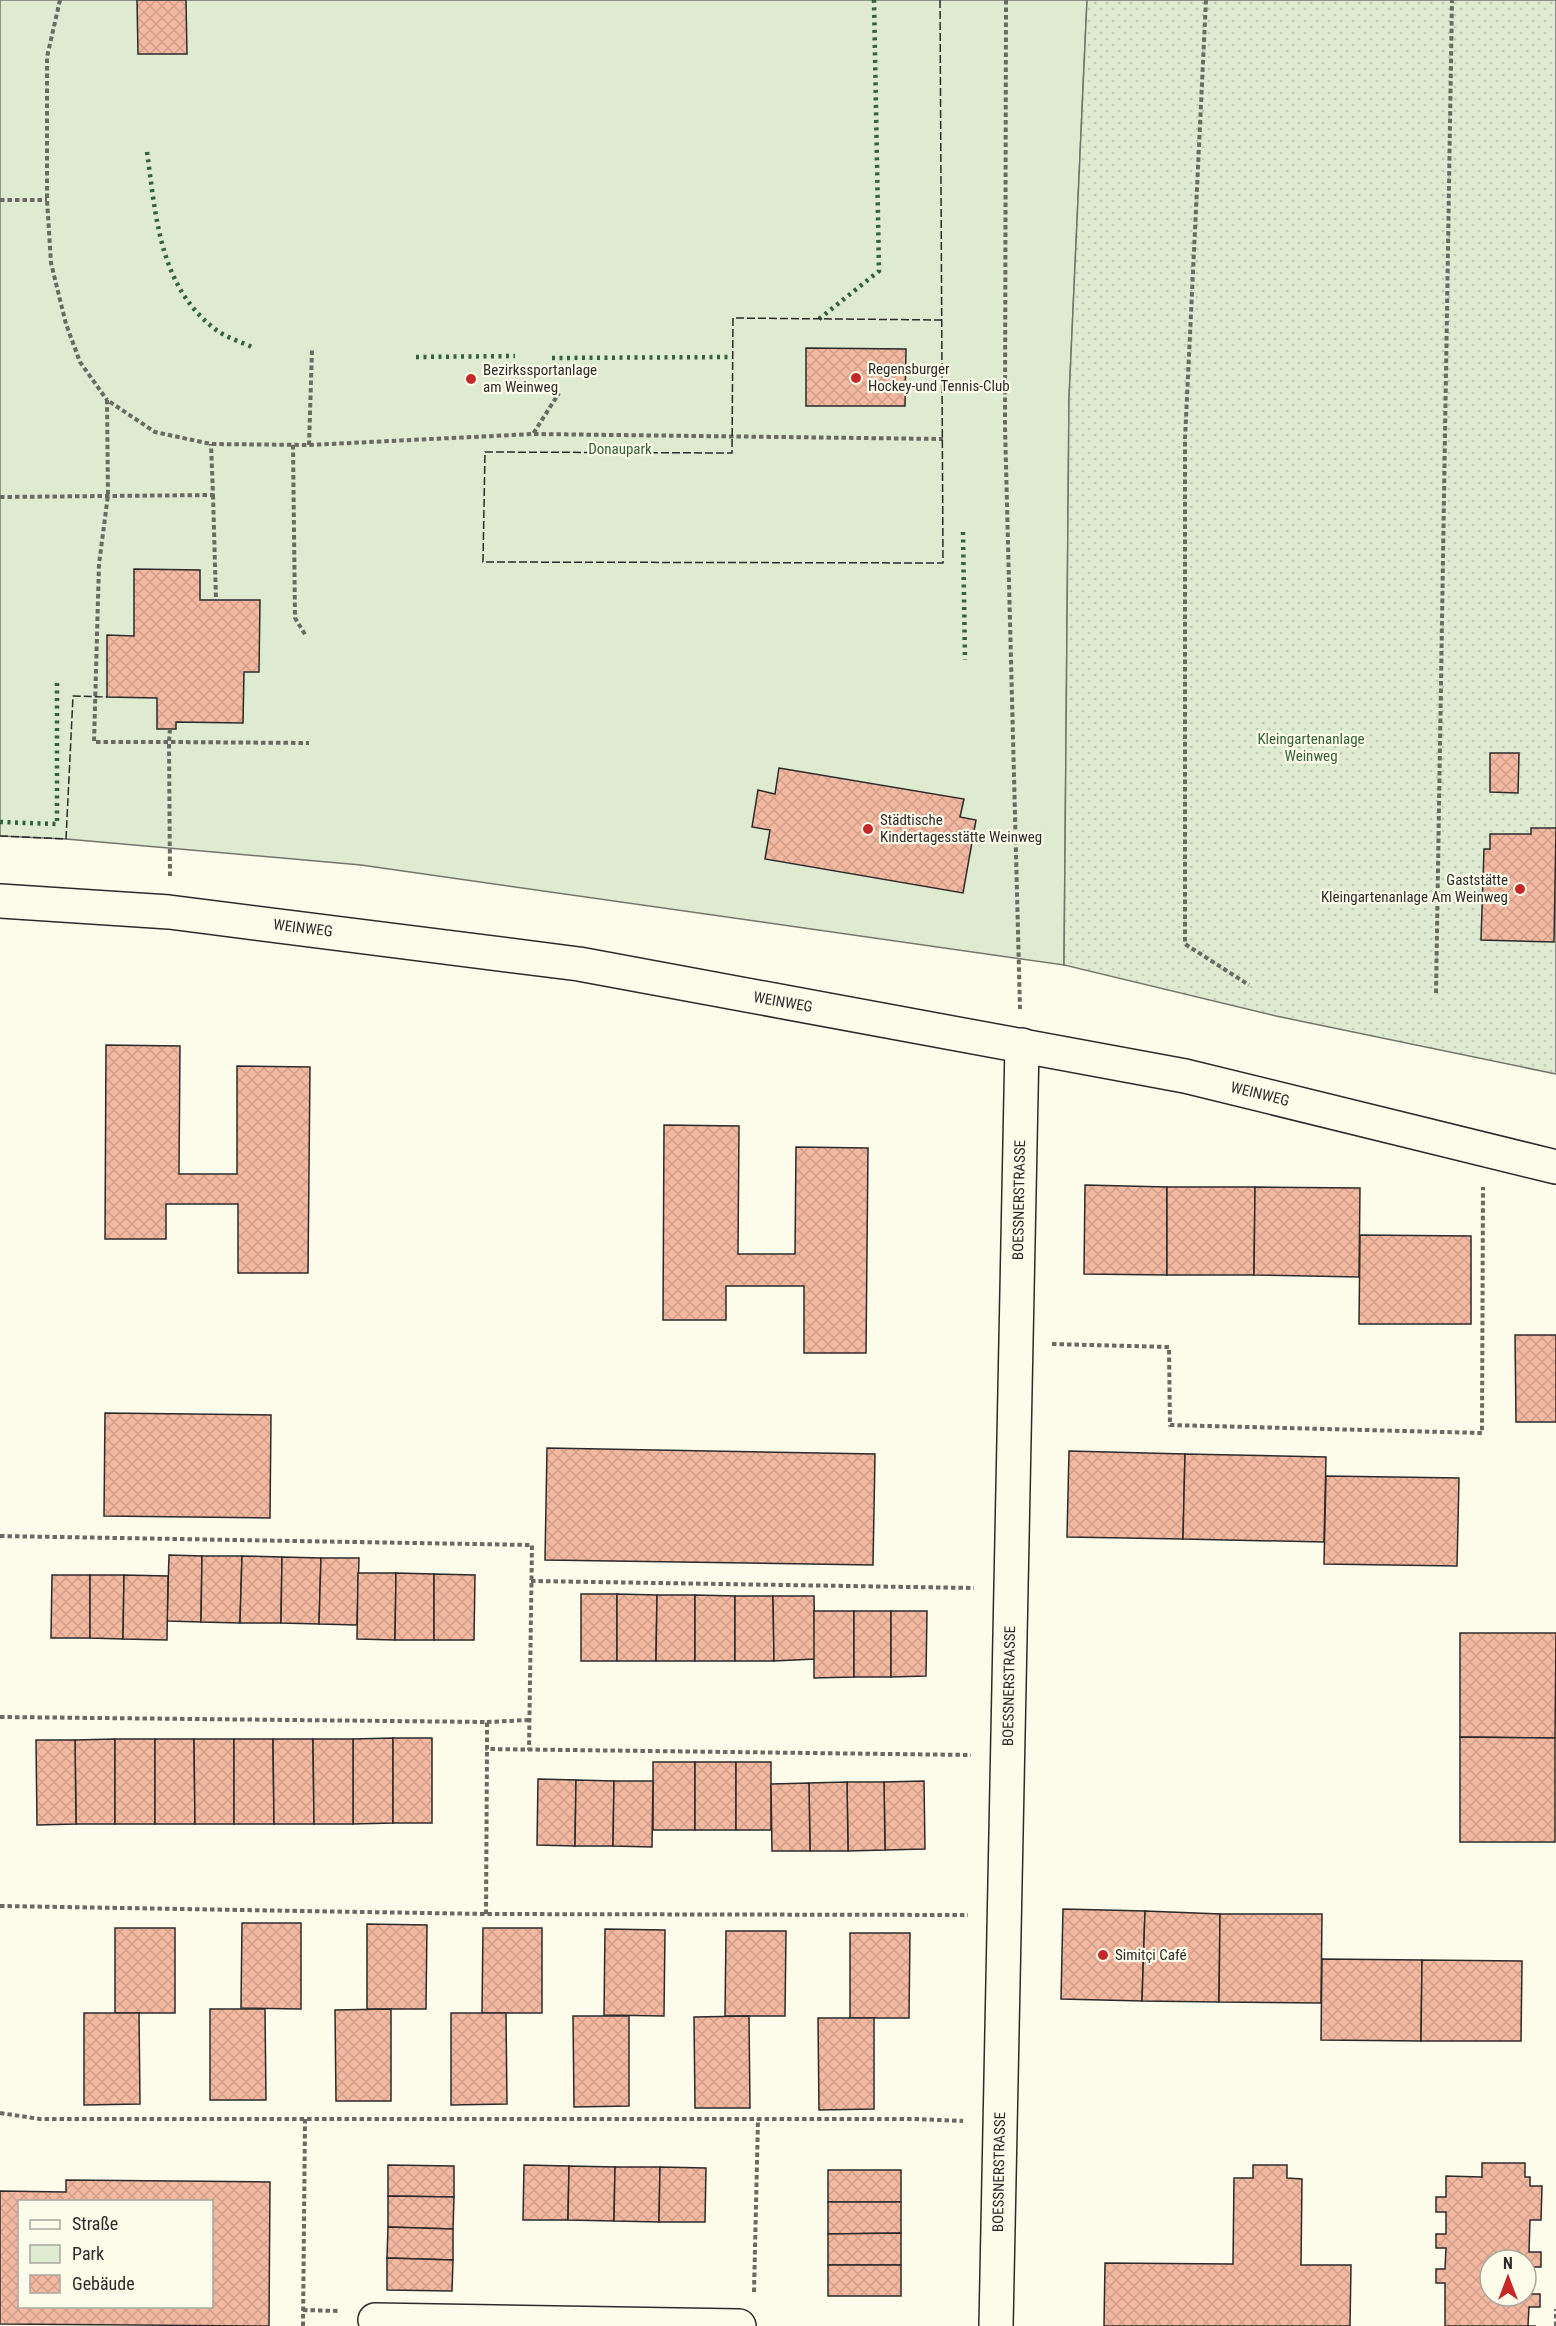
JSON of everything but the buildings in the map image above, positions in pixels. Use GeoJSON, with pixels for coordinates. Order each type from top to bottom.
{"type":"FeatureCollection","features":[{"type":"Feature","properties":{"kind":"street","name":"WEINWEG"},"geometry":{"type":"LineString","coordinates":[[0,901],[170,912],[579,964],[1185,1076],[1556,1167]]}},
{"type":"Feature","properties":{"kind":"street","name":"BOESSNERSTRASSE"},"geometry":{"type":"LineString","coordinates":[[996,2326],[1022,1045]]}},
{"type":"Feature","properties":{"kind":"street"},"geometry":{"type":"LineString","coordinates":[[375,2320],[747,2314]]}},
{"type":"Feature","properties":{"kind":"path"},"geometry":{"type":"LineString","coordinates":[[60,0],[47,57],[47,200],[51,262],[66,324],[80,362],[107,400],[155,432],[211,444],[293,445],[533,434],[943,439]]}},
{"type":"Feature","properties":{"kind":"path"},"geometry":{"type":"LineString","coordinates":[[1006,0],[1005,427],[1022,1045]]}},
{"type":"Feature","properties":{"kind":"path"},"geometry":{"type":"LineString","coordinates":[[1206,0],[1185,439],[1185,944],[1249,985]]}},
{"type":"Feature","properties":{"kind":"path"},"geometry":{"type":"LineString","coordinates":[[1436,993],[1452,0]]}},
{"type":"Feature","properties":{"kind":"path"},"geometry":{"type":"LineString","coordinates":[[0,200],[47,200]]}},
{"type":"Feature","properties":{"kind":"path"},"geometry":{"type":"LineString","coordinates":[[309,445],[312,349]]}},
{"type":"Feature","properties":{"kind":"path"},"geometry":{"type":"LineString","coordinates":[[533,434],[559,393]]}},
{"type":"Feature","properties":{"kind":"path"},"geometry":{"type":"LineString","coordinates":[[107,400],[108,495],[99,564],[94,741],[309,743]]}},
{"type":"Feature","properties":{"kind":"path"},"geometry":{"type":"LineString","coordinates":[[211,444],[216,600]]}},
{"type":"Feature","properties":{"kind":"path"},"geometry":{"type":"LineString","coordinates":[[293,445],[295,618],[306,636]]}},
{"type":"Feature","properties":{"kind":"path"},"geometry":{"type":"LineString","coordinates":[[0,497],[213,495]]}},
{"type":"Feature","properties":{"kind":"path"},"geometry":{"type":"LineString","coordinates":[[170,729],[170,912]]}},
{"type":"Feature","properties":{"kind":"path"},"geometry":{"type":"LineString","coordinates":[[1016,1343],[1169,1347],[1170,1425],[1482,1433],[1483,1149]]}},
{"type":"Feature","properties":{"kind":"path"},"geometry":{"type":"LineString","coordinates":[[0,1536],[532,1545],[529,1750]]}},
{"type":"Feature","properties":{"kind":"path"},"geometry":{"type":"LineString","coordinates":[[531,1581],[1011,1588]]}},
{"type":"Feature","properties":{"kind":"path"},"geometry":{"type":"LineString","coordinates":[[0,1717],[487,1722],[530,1720]]}},
{"type":"Feature","properties":{"kind":"path"},"geometry":{"type":"LineString","coordinates":[[486,1914],[487,1722]]}},
{"type":"Feature","properties":{"kind":"path"},"geometry":{"type":"LineString","coordinates":[[487,1749],[1008,1756]]}},
{"type":"Feature","properties":{"kind":"path"},"geometry":{"type":"LineString","coordinates":[[0,1906],[486,1914],[1005,1915]]}},
{"type":"Feature","properties":{"kind":"path"},"geometry":{"type":"LineString","coordinates":[[0,2113],[40,2119],[916,2119],[1000,2123]]}},
{"type":"Feature","properties":{"kind":"path"},"geometry":{"type":"LineString","coordinates":[[303,2326],[305,2119]]}},
{"type":"Feature","properties":{"kind":"path"},"geometry":{"type":"LineString","coordinates":[[747,2314],[758,2119]]}},
{"type":"Feature","properties":{"kind":"path"},"geometry":{"type":"LineString","coordinates":[[1556,2309],[1556,2326]]}},
{"type":"Feature","properties":{"kind":"green space","name":"Bezirkssportanlage am Weinweg"},"geometry":{"type":"Polygon","coordinates":[[[0,0],[1087,0],[1069,399],[1064,965],[361,865],[66,839],[0,836],[0,0]]]}},
{"type":"Feature","properties":{"kind":"green space","name":"Kleingartenanlage Weinweg"},"geometry":{"type":"Polygon","coordinates":[[[1087,0],[1556,0],[1556,1074],[1276,1016],[1064,965],[1069,399],[1087,0]]]}},
{"type":"Feature","properties":{"kind":"hedge"},"geometry":{"type":"LineString","coordinates":[[819,319],[879,271],[874,0]]}},
{"type":"Feature","properties":{"kind":"hedge"},"geometry":{"type":"LineString","coordinates":[[147,152],[163,248],[182,292],[196,312],[215,329],[252,347]]}},
{"type":"Feature","properties":{"kind":"hedge"},"geometry":{"type":"LineString","coordinates":[[416,357],[515,356]]}},
{"type":"Feature","properties":{"kind":"hedge"},"geometry":{"type":"LineString","coordinates":[[552,358],[732,357]]}},
{"type":"Feature","properties":{"kind":"hedge"},"geometry":{"type":"LineString","coordinates":[[963,532],[965,660]]}},
{"type":"Feature","properties":{"kind":"hedge"},"geometry":{"type":"LineString","coordinates":[[0,822],[57,824],[57,680]]}},
{"type":"Feature","properties":{"kind":"fence"},"geometry":{"type":"LineString","coordinates":[[940,0],[943,563],[483,562],[485,452],[732,453],[733,318],[942,320]]}},
{"type":"Feature","properties":{"kind":"fence"},"geometry":{"type":"LineString","coordinates":[[0,836],[66,839],[73,696],[107,697]]}},
{"type":"Feature","properties":{"kind":"place","name":"Regensburger Hockey-und Tennis-Club"},"geometry":{"type":"Point","coordinates":[856,378]}},
{"type":"Feature","properties":{"kind":"place","name":"Bezirkssportanlage am Weinweg"},"geometry":{"type":"Point","coordinates":[471,379]}},
{"type":"Feature","properties":{"kind":"place","name":"Städtische Kindertagesstätte Weinweg"},"geometry":{"type":"Point","coordinates":[868,829]}},
{"type":"Feature","properties":{"kind":"place","name":"Gaststätte Kleingartenanlage Am Weinweg"},"geometry":{"type":"Point","coordinates":[1520,889]}},
{"type":"Feature","properties":{"kind":"place","name":"Simitçi Café"},"geometry":{"type":"Point","coordinates":[1103,1955]}},
{"type":"Feature","properties":{"kind":"park label","name":"Donaupark"},"geometry":{"type":"Point","coordinates":[620,449]}}]}
